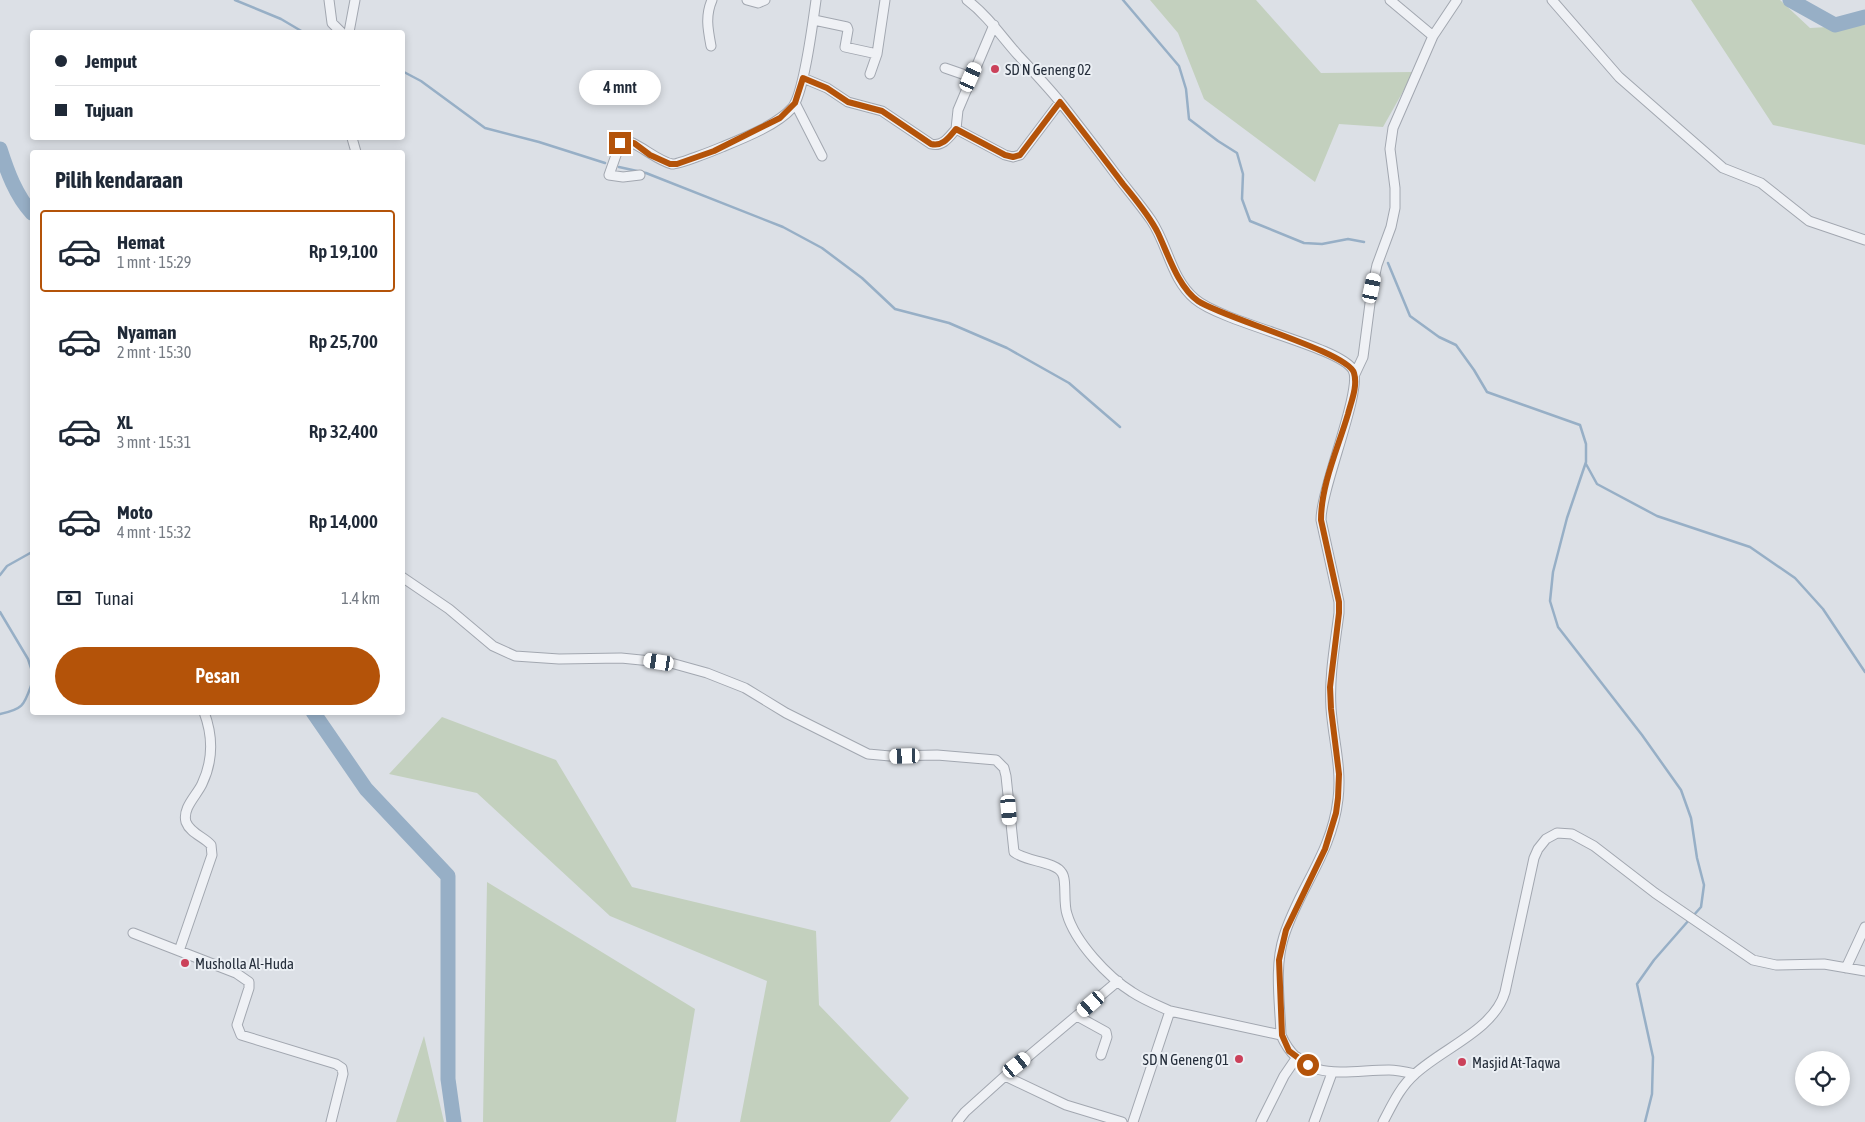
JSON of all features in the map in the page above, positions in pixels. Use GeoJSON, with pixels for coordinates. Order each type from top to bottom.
{"type":"FeatureCollection","features":[{"type":"Feature","properties":{"kind":"street"},"geometry":{"type":"LineString","coordinates":[[329,0],[332,23],[339,30]]}},
{"type":"Feature","properties":{"kind":"street"},"geometry":{"type":"LineString","coordinates":[[349,30],[355,0]]}},
{"type":"Feature","properties":{"kind":"street"},"geometry":{"type":"LineString","coordinates":[[711,46],[706,23],[712,0]]}},
{"type":"Feature","properties":{"kind":"street"},"geometry":{"type":"LineString","coordinates":[[747,0],[756,3],[765,0]]}},
{"type":"Feature","properties":{"kind":"street"},"geometry":{"type":"LineString","coordinates":[[640,175],[623,177],[609,175],[621,141],[629,141],[650,155],[670,164],[675,164],[714,151],[780,118],[795,103],[803,78],[816,0]]}},
{"type":"Feature","properties":{"kind":"street"},"geometry":{"type":"LineString","coordinates":[[870,74],[877,54],[885,0]]}},
{"type":"Feature","properties":{"kind":"street"},"geometry":{"type":"LineString","coordinates":[[967,0],[994,25],[1010,47],[1060,102],[1152,221],[1178,277],[1193,297],[1206,306],[1239,320],[1332,355],[1349,365],[1354,374],[1355,384],[1352,399],[1328,480],[1321,511],[1321,520],[1339,602],[1330,687],[1339,774],[1338,798],[1325,849],[1294,912],[1281,947],[1279,970],[1282,1035],[1289,1051],[1308,1065],[1332,1073],[1390,1070],[1415,1074]]}},
{"type":"Feature","properties":{"kind":"street"},"geometry":{"type":"LineString","coordinates":[[1390,0],[1433,36]]}},
{"type":"Feature","properties":{"kind":"street"},"geometry":{"type":"LineString","coordinates":[[1354,374],[1363,358],[1377,265],[1391,227],[1395,208],[1395,188],[1390,149],[1393,128],[1433,36],[1457,0]]}},
{"type":"Feature","properties":{"kind":"street"},"geometry":{"type":"LineString","coordinates":[[1552,0],[1618,77],[1723,168],[1757,181],[1809,221],[1865,240]]}},
{"type":"Feature","properties":{"kind":"street"},"geometry":{"type":"LineString","coordinates":[[814,20],[847,27],[845,47],[877,54]]}},
{"type":"Feature","properties":{"kind":"street"},"geometry":{"type":"LineString","coordinates":[[803,78],[827,88],[848,102],[882,111],[936,146],[941,144],[956,129],[958,110],[994,25]]}},
{"type":"Feature","properties":{"kind":"street"},"geometry":{"type":"LineString","coordinates":[[945,68],[971,77]]}},
{"type":"Feature","properties":{"kind":"street"},"geometry":{"type":"LineString","coordinates":[[956,129],[1005,155],[1016,157],[1020,155],[1060,102]]}},
{"type":"Feature","properties":{"kind":"street"},"geometry":{"type":"LineString","coordinates":[[795,103],[822,156]]}},
{"type":"Feature","properties":{"kind":"street"},"geometry":{"type":"LineString","coordinates":[[405,579],[449,610],[493,646],[515,656],[559,659],[621,658],[670,663],[707,673],[745,688],[786,713],[868,754],[890,756],[936,755],[996,760],[1004,768],[1006,776],[1014,852],[1061,871],[1064,879],[1064,897],[1070,922],[1090,954],[1118,981],[1131,992],[1170,1011],[1282,1035]]}},
{"type":"Feature","properties":{"kind":"street"},"geometry":{"type":"LineString","coordinates":[[179,951],[212,855],[211,845],[191,830],[186,820],[187,809],[202,783],[212,752],[205,715]]}},
{"type":"Feature","properties":{"kind":"street"},"geometry":{"type":"LineString","coordinates":[[1383,1122],[1400,1091],[1415,1074],[1481,1026],[1499,1008],[1505,992],[1534,858],[1546,838],[1557,833],[1578,836],[1594,846],[1681,911],[1753,960],[1786,966],[1824,964],[1865,972]]}},
{"type":"Feature","properties":{"kind":"street"},"geometry":{"type":"LineString","coordinates":[[1846,968],[1865,929]]}},
{"type":"Feature","properties":{"kind":"street"},"geometry":{"type":"LineString","coordinates":[[132,933],[236,973],[248,982],[249,988],[237,1025],[241,1035],[336,1064],[342,1068],[343,1074],[331,1122]]}},
{"type":"Feature","properties":{"kind":"street"},"geometry":{"type":"LineString","coordinates":[[957,1122],[965,1112],[1004,1076],[1118,981]]}},
{"type":"Feature","properties":{"kind":"street"},"geometry":{"type":"LineString","coordinates":[[1133,1122],[1170,1011]]}},
{"type":"Feature","properties":{"kind":"street"},"geometry":{"type":"LineString","coordinates":[[1077,1016],[1106,1032],[1107,1037],[1101,1055]]}},
{"type":"Feature","properties":{"kind":"street"},"geometry":{"type":"LineString","coordinates":[[1261,1122],[1296,1056]]}},
{"type":"Feature","properties":{"kind":"street"},"geometry":{"type":"LineString","coordinates":[[1314,1122],[1332,1073]]}},
{"type":"Feature","properties":{"kind":"street"},"geometry":{"type":"LineString","coordinates":[[1004,1076],[1066,1105],[1122,1122]]}},
{"type":"Feature","properties":{"kind":"green space"},"geometry":{"type":"Polygon","coordinates":[[[1150,0],[1256,0],[1321,73],[1414,72],[1383,127],[1339,124],[1315,182],[1204,99],[1178,33],[1150,0]]]}},
{"type":"Feature","properties":{"kind":"green space"},"geometry":{"type":"Polygon","coordinates":[[[1691,0],[1780,0],[1810,28],[1865,25],[1865,145],[1773,125],[1691,0]]]}},
{"type":"Feature","properties":{"kind":"green space"},"geometry":{"type":"Polygon","coordinates":[[[442,717],[556,760],[632,887],[816,931],[819,1005],[909,1098],[890,1122],[740,1122],[767,981],[610,916],[477,793],[389,774],[442,717]]]}},
{"type":"Feature","properties":{"kind":"green space"},"geometry":{"type":"Polygon","coordinates":[[[487,882],[695,1009],[676,1122],[483,1122],[487,882]]]}},
{"type":"Feature","properties":{"kind":"green space"},"geometry":{"type":"Polygon","coordinates":[[[424,1036],[444,1122],[396,1122],[424,1036]]]}},
{"type":"Feature","properties":{"kind":"waterway"},"geometry":{"type":"LineString","coordinates":[[235,0],[281,19],[300,30]]}},
{"type":"Feature","properties":{"kind":"waterway"},"geometry":{"type":"LineString","coordinates":[[1123,0],[1179,66],[1186,89],[1189,119],[1237,153],[1243,174],[1242,199],[1250,221],[1304,243],[1322,244],[1348,239],[1364,242]]}},
{"type":"Feature","properties":{"kind":"waterway"},"geometry":{"type":"LineString","coordinates":[[1790,0],[1835,25],[1865,17]]}},
{"type":"Feature","properties":{"kind":"waterway"},"geometry":{"type":"LineString","coordinates":[[405,73],[421,81],[485,128],[539,142],[605,163]]}},
{"type":"Feature","properties":{"kind":"waterway"},"geometry":{"type":"LineString","coordinates":[[0,149],[17,191],[30,211]]}},
{"type":"Feature","properties":{"kind":"waterway"},"geometry":{"type":"LineString","coordinates":[[619,167],[646,173],[783,227],[822,248],[862,278],[895,309],[949,323],[1007,348],[1069,383],[1120,427]]}},
{"type":"Feature","properties":{"kind":"waterway"},"geometry":{"type":"LineString","coordinates":[[1388,263],[1410,316],[1439,337],[1456,345],[1487,392],[1580,425],[1586,444],[1586,462],[1567,518],[1553,572],[1550,601],[1558,627],[1642,735],[1681,790],[1691,818],[1697,858],[1704,885],[1701,907],[1693,916]]}},
{"type":"Feature","properties":{"kind":"waterway"},"geometry":{"type":"LineString","coordinates":[[1586,464],[1597,484],[1657,516],[1750,547],[1795,578],[1823,609],[1865,672]]}},
{"type":"Feature","properties":{"kind":"waterway"},"geometry":{"type":"LineString","coordinates":[[0,575],[7,566],[30,553]]}},
{"type":"Feature","properties":{"kind":"waterway"},"geometry":{"type":"LineString","coordinates":[[0,612],[30,665]]}},
{"type":"Feature","properties":{"kind":"waterway"},"geometry":{"type":"LineString","coordinates":[[0,714],[19,708],[25,701],[30,688]]}},
{"type":"Feature","properties":{"kind":"waterway"},"geometry":{"type":"LineString","coordinates":[[315,715],[366,789],[448,876],[448,1079],[454,1122]]}},
{"type":"Feature","properties":{"kind":"waterway"},"geometry":{"type":"LineString","coordinates":[[1645,1122],[1652,1094],[1653,1057],[1637,984],[1654,960],[1689,920]]}},
{"type":"Feature","properties":{"kind":"place","name":"SD N Geneng 02"},"geometry":{"type":"Point","coordinates":[995,69]}},
{"type":"Feature","properties":{"kind":"place","name":"Musholla Al-Huda"},"geometry":{"type":"Point","coordinates":[185,963]}},
{"type":"Feature","properties":{"kind":"place","name":"SD N Geneng 01"},"geometry":{"type":"Point","coordinates":[1239,1059]}},
{"type":"Feature","properties":{"kind":"place","name":"Masjid At-Taqwa"},"geometry":{"type":"Point","coordinates":[1462,1062]}},
{"type":"Feature","properties":{"kind":"route"},"geometry":{"type":"LineString","coordinates":[[620,143],[624,140],[634,143],[650,155],[670,164],[677,164],[714,151],[780,118],[793,107],[798,98],[803,78],[827,88],[845,101],[882,111],[923,140],[936,146],[947,139],[956,129],[1005,155],[1016,157],[1020,155],[1060,102],[1152,221],[1178,277],[1196,300],[1239,320],[1332,355],[1351,367],[1355,384],[1352,399],[1322,501],[1321,511],[1321,520],[1339,602],[1330,687],[1338,759],[1338,798],[1336,813],[1325,849],[1290,921],[1281,947],[1279,960],[1282,1035],[1289,1051],[1308,1065]]}}]}
